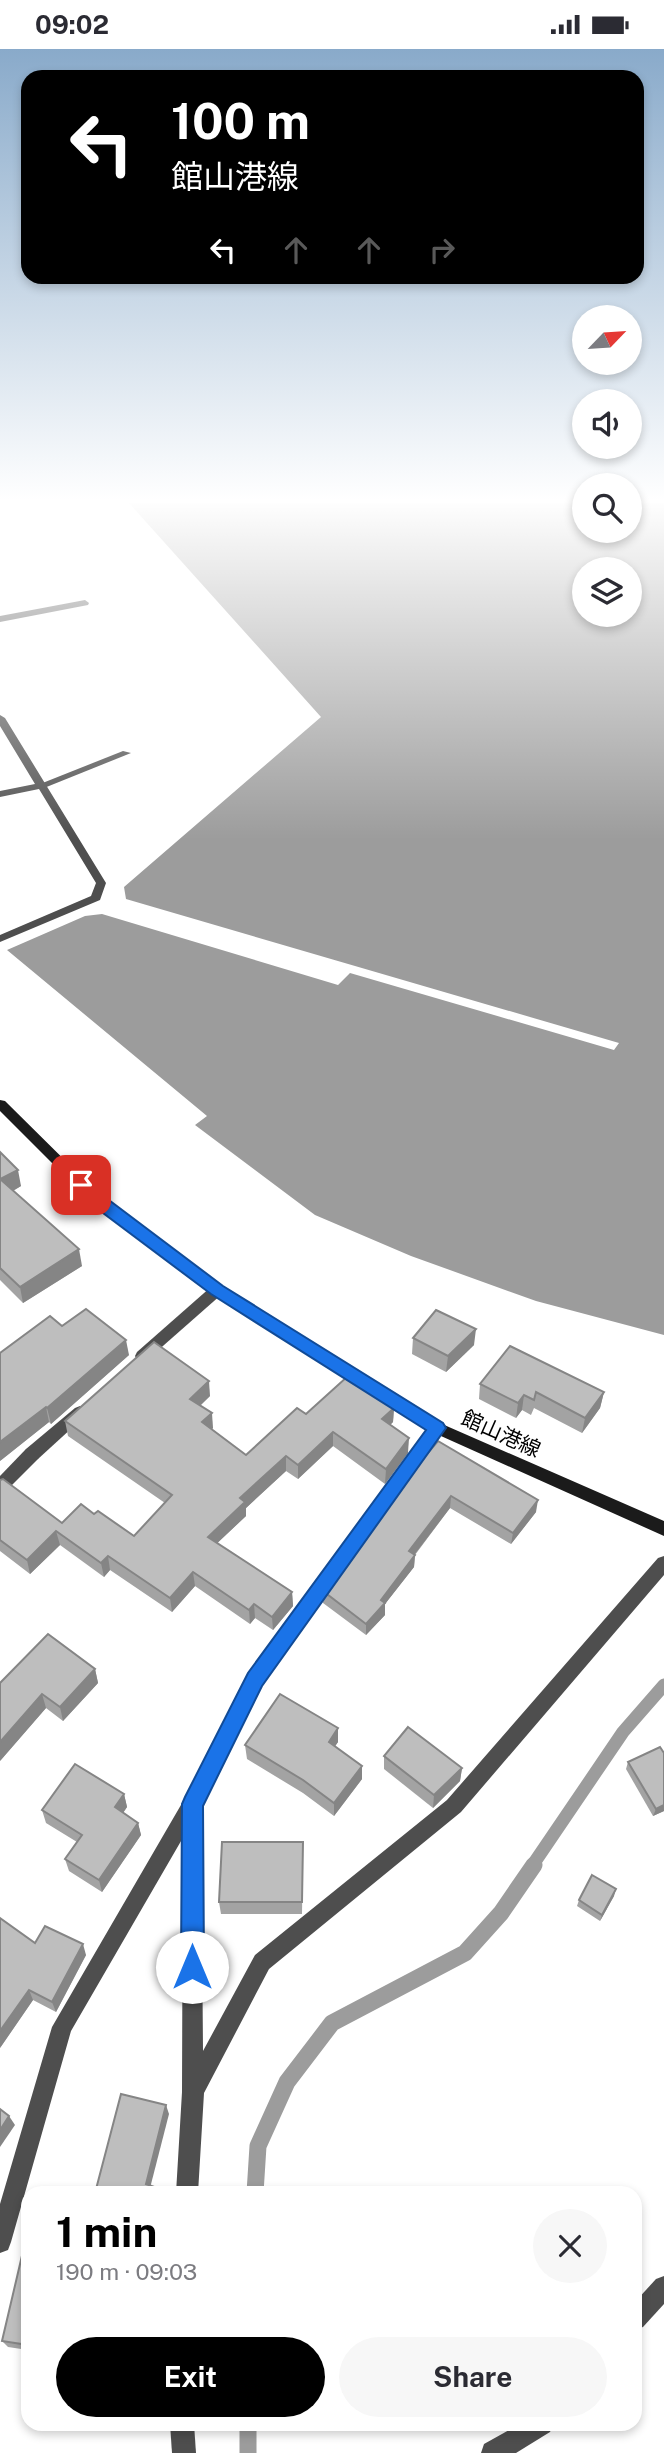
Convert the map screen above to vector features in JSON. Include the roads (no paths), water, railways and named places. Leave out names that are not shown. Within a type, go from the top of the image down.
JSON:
[{"type":"main road","name":"館山港線","points":[[0,1104],[100,1203],[217,1290],[437,1428],[664,1529]]},
{"type":"street","points":[[0,619],[20,615]]},
{"type":"street","points":[[0,718],[101,883],[96,898],[0,939]]},
{"type":"street","points":[[0,794],[40,786],[127,753]]},
{"type":"street","points":[[135,1363],[217,1290]]},
{"type":"street","points":[[0,1486],[93,1400]]},
{"type":"street","points":[[0,2242],[62,2027],[192,1804],[255,1680],[437,1428]]},
{"type":"street","points":[[193,2092],[262,1962],[453,1806],[664,1563]]},
{"type":"street","points":[[187,2186],[193,2092],[192,1804]]},
{"type":"street","points":[[642,2311],[664,2287]]},
{"type":"street","points":[[182,2431],[184,2453]]},
{"type":"street","points":[[493,2453],[530,2431]]},
{"type":"waterway","points":[[532,1866],[623,1732],[664,1685]]},
{"type":"waterway","points":[[255,2186],[258,2146],[287,2082],[332,2023],[465,1953],[501,1913],[534,1865]]},
{"type":"waterway","points":[[248,2431],[248,2453]]}]
